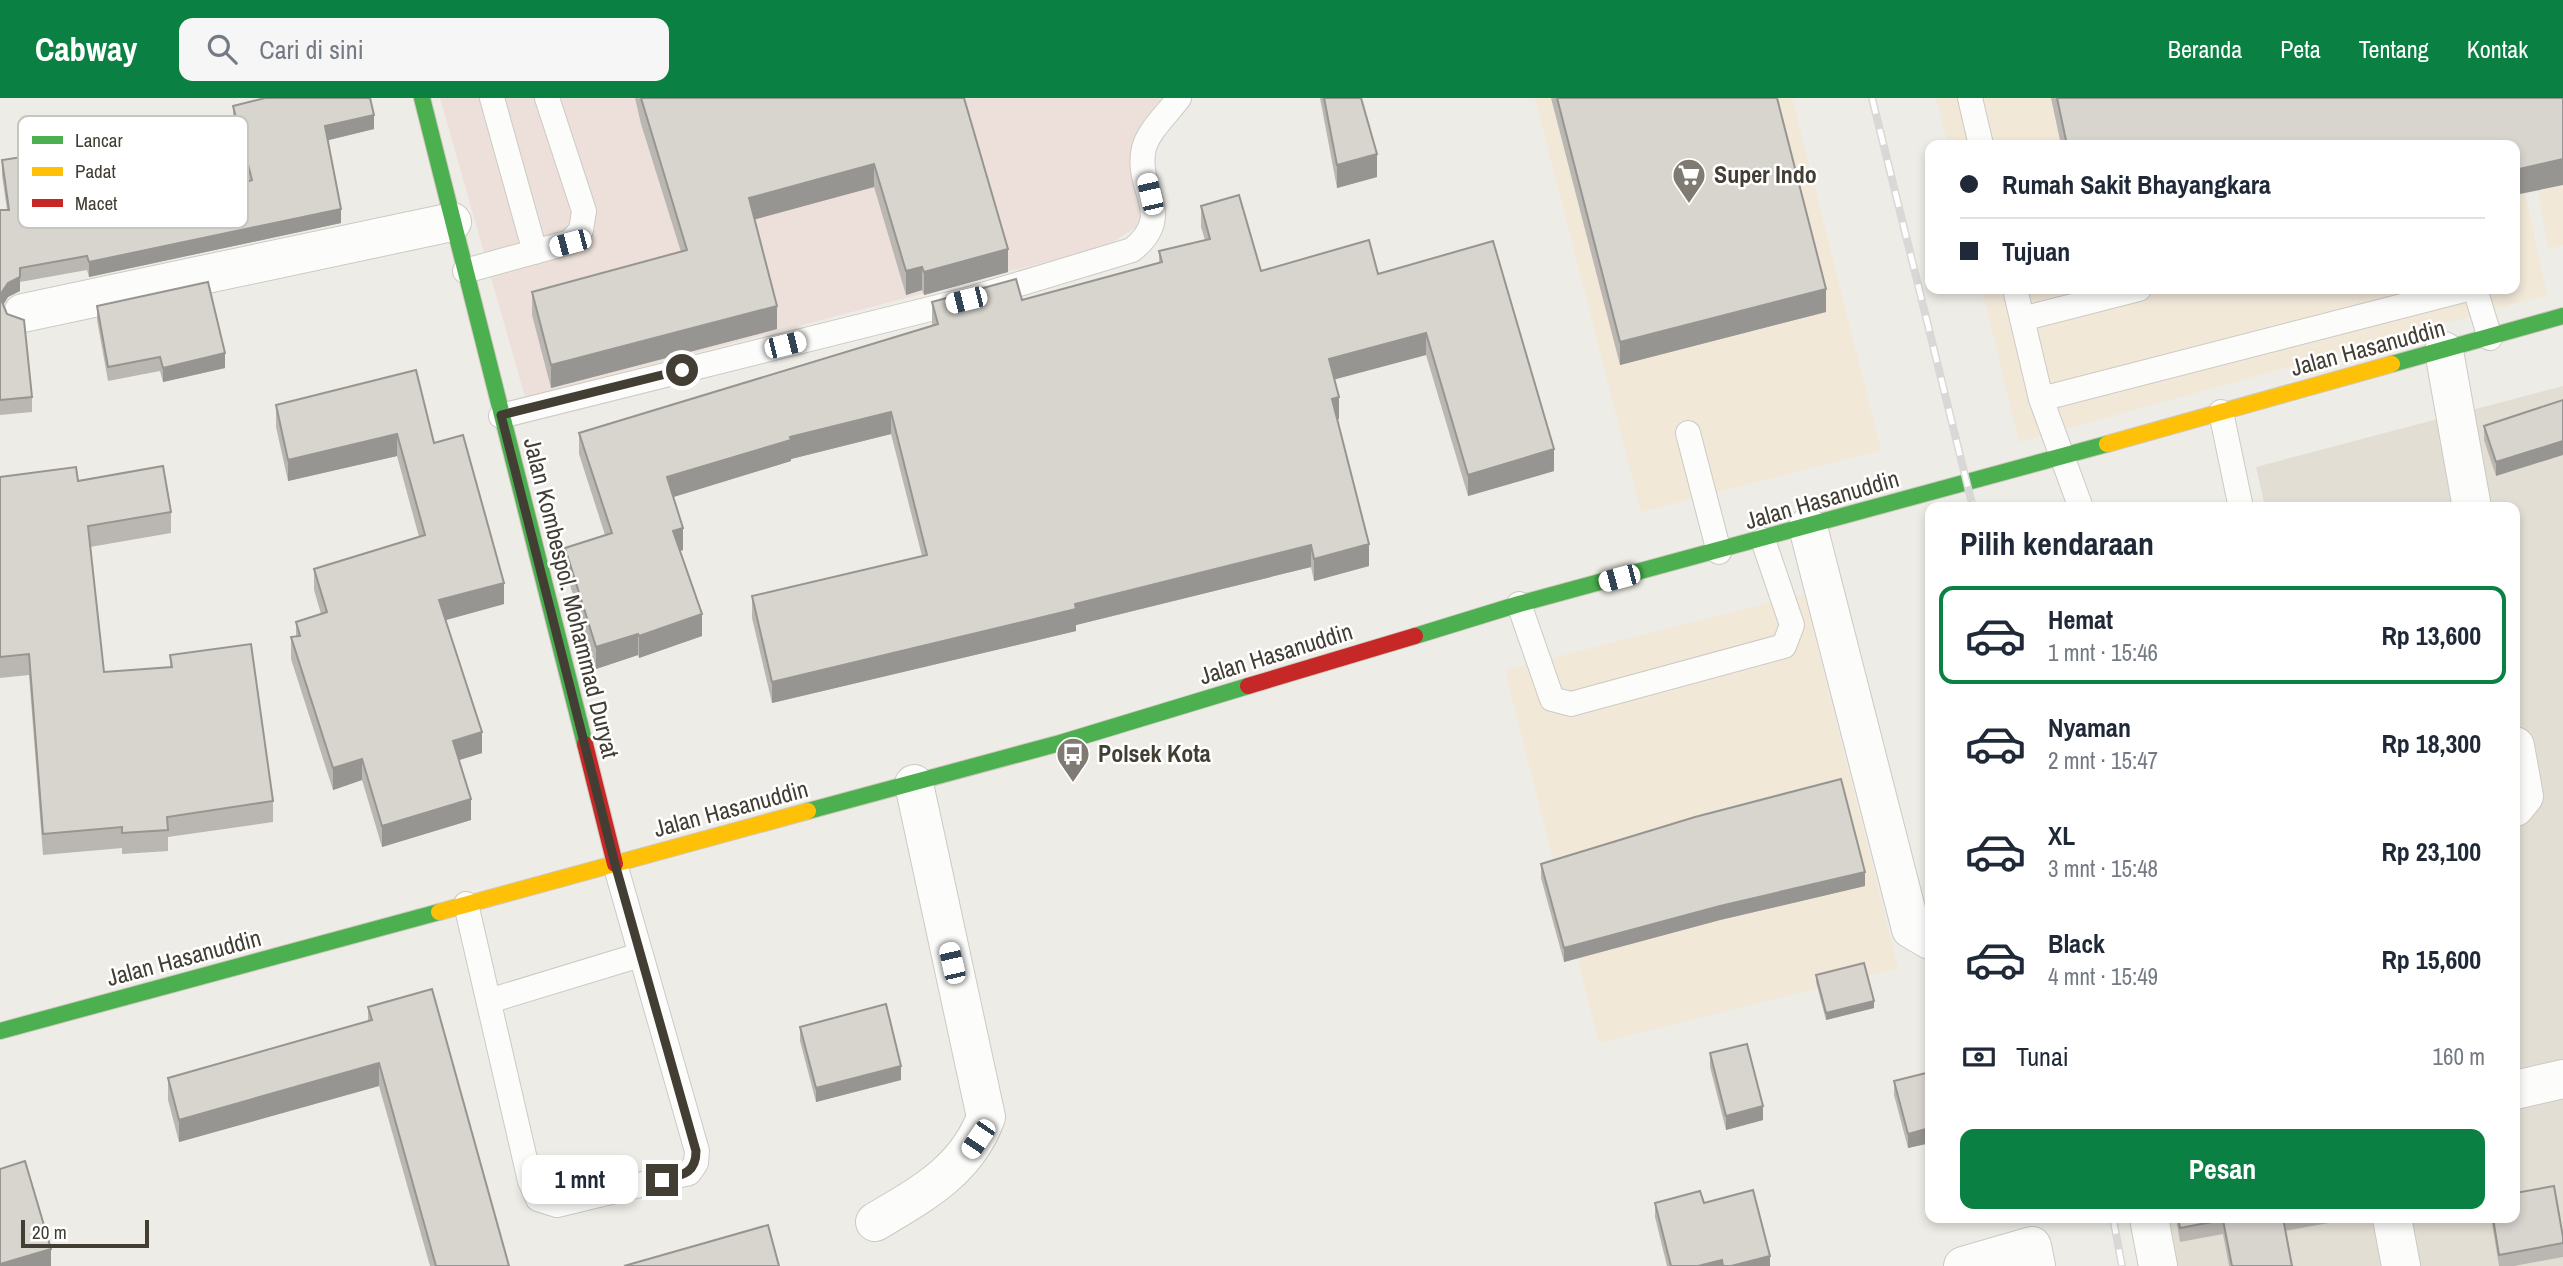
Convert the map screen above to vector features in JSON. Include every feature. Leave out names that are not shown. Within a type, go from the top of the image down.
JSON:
[{"type":"main road","name":"Jalan Kombespol. Mohammad Duryat","points":[[422,98],[615,864]]},
{"type":"main road","name":"Jalan Hasanuddin","points":[[0,1031],[1060,743],[1519,604],[1763,540],[2563,316]]},
{"type":"street","points":[[23,313],[452,222]]},
{"type":"street","points":[[2444,351],[2471,502]]},
{"type":"street","points":[[1808,527],[1911,929],[1925,937]]},
{"type":"street","points":[[2520,774],[2524,796],[2520,801]]},
{"type":"street","points":[[875,1222],[934,1187],[948,1175],[978,1139],[986,1117],[914,783]]},
{"type":"street","points":[[2520,1089],[2563,1079]]},
{"type":"street","points":[[2150,1223],[2158,1266]]},
{"type":"street","points":[[2393,1223],[2401,1266]]},
{"type":"street","points":[[1963,1266],[2032,1243]]},
{"type":"lane","points":[[492,98],[535,252]]},
{"type":"lane","points":[[465,271],[570,243],[581,230],[584,211],[547,98]]},
{"type":"lane","points":[[501,415],[966,300],[1132,250],[1144,240],[1153,226],[1154,211],[1145,169],[1144,148],[1151,133],[1179,98]]},
{"type":"lane","points":[[1970,98],[1980,140]]},
{"type":"lane","points":[[2016,294],[2041,399],[2079,502]]},
{"type":"lane","points":[[2022,319],[2120,294]]},
{"type":"lane","points":[[2041,399],[2449,294]]},
{"type":"lane","points":[[2477,294],[2490,338]]},
{"type":"lane","points":[[2221,412],[2240,502]]},
{"type":"lane","points":[[1688,433],[1719,552]]},
{"type":"lane","points":[[1519,604],[1552,699],[1570,704],[1784,646],[1792,625],[1763,540]]},
{"type":"lane","points":[[466,904],[530,1181],[538,1199],[557,1205],[688,1174],[696,1163],[696,1151],[615,864]]},
{"type":"lane","points":[[489,1002],[640,955]]},
{"type":"shaded area","points":[[440,98],[1165,98],[1136,138],[1145,206],[1139,226],[1106,246],[525,397]]},
{"type":"shaded area","points":[[1535,98],[1792,98],[1881,450],[1641,512]]},
{"type":"shaded area","points":[[1936,98],[2505,98],[2514,140],[1947,140]]},
{"type":"shaded area","points":[[2522,98],[2563,98],[2563,245],[2548,249]]},
{"type":"shaded area","points":[[2520,168],[2547,295],[2019,442],[1983,294],[2520,294]]},
{"type":"shaded area","points":[[2563,386],[2563,1266],[2157,1266],[2149,1223],[2520,1223],[2520,502],[2264,502],[2256,467]]},
{"type":"shaded area","points":[[1804,594],[1898,968],[1599,1043],[1505,670]]},
{"type":"building","points":[[265,98],[370,98],[374,115],[325,126],[341,209],[89,262],[87,256],[20,268],[20,277],[8,283],[2,292],[2,302],[7,314],[24,320],[32,397],[0,400],[0,210],[9,210],[2,160],[18,158],[18,228],[248,228],[248,181],[252,180],[248,164],[248,116],[236,116],[233,106]]},
{"type":"building","points":[[641,98],[964,98],[1008,249],[924,272],[922,267],[906,271],[874,164],[749,198],[777,306],[551,365],[532,292],[687,250]]},
{"type":"building","points":[[1324,98],[1361,98],[1377,154],[1337,165]]},
{"type":"building","name":"Super Indo","points":[[1557,98],[1777,98],[1826,289],[1620,342]]},
{"type":"building","points":[[2057,98],[2563,98],[2563,159],[2520,169],[2520,140],[2066,140]]},
{"type":"building","points":[[1239,195],[1261,271],[1369,240],[1378,274],[1493,241],[1554,449],[1468,475],[1426,333],[1329,359],[1339,397],[1332,399],[1369,544],[1314,559],[1311,545],[1075,604],[1076,609],[772,682],[752,596],[927,555],[891,412],[790,437],[791,440],[667,477],[683,528],[673,531],[702,614],[639,636],[638,634],[596,647],[565,548],[612,533],[579,433],[938,324],[932,302],[1016,279],[1022,300],[1162,262],[1159,251],[1210,239],[1201,206]]},
{"type":"building","points":[[208,282],[225,353],[163,368],[160,357],[108,367],[97,306]]},
{"type":"building","points":[[416,370],[434,443],[463,435],[504,583],[439,600],[482,732],[453,741],[471,799],[382,826],[362,759],[333,768],[291,637],[300,636],[296,622],[327,612],[314,569],[425,535],[397,434],[288,460],[276,405]]},
{"type":"building","points":[[2563,400],[2563,441],[2496,462],[2484,426]]},
{"type":"building","points":[[163,466],[171,512],[88,526],[104,672],[172,667],[170,655],[251,644],[273,801],[167,817],[168,830],[122,833],[122,827],[43,834],[29,654],[0,657],[0,477],[76,467],[78,481]]},
{"type":"building","points":[[1841,779],[1865,872],[1720,906],[1564,948],[1541,864],[1695,817]]},
{"type":"building","points":[[1864,963],[1874,1001],[1826,1013],[1816,975]]},
{"type":"building","points":[[432,989],[509,1266],[436,1266],[379,1063],[179,1120],[168,1078],[372,1020],[368,1007]]},
{"type":"building","points":[[886,1004],[901,1066],[816,1088],[800,1027]]},
{"type":"building","points":[[1747,1044],[1763,1106],[1726,1116],[1710,1053]]},
{"type":"building","points":[[1925,1073],[1925,1129],[1908,1134],[1894,1081]]},
{"type":"building","points":[[25,1161],[51,1249],[0,1264],[0,1169]]},
{"type":"building","points":[[2554,1186],[2563,1243],[2499,1255],[2494,1223],[2520,1223],[2520,1192]]},
{"type":"building","points":[[1753,1190],[1770,1256],[1731,1266],[1723,1266],[1722,1260],[1698,1266],[1671,1266],[1655,1203],[1700,1191],[1704,1203]]},
{"type":"building","points":[[2179,1223],[2207,1223],[2180,1228]]},
{"type":"building","points":[[2224,1223],[2284,1223],[2292,1266],[2232,1266]]},
{"type":"building","points":[[768,1225],[779,1266],[624,1266]]},
{"type":"railway","points":[[1872,98],[1972,502]]},
{"type":"railway","points":[[2114,1223],[2122,1266]]},
{"type":"traffic: fast","points":[[422,98],[585,744]]},
{"type":"traffic: fast","points":[[2392,364],[2563,316]]},
{"type":"traffic: fast","points":[[1415,636],[1519,604],[2107,444]]},
{"type":"traffic: fast","points":[[808,811],[1060,743],[1248,686]]},
{"type":"traffic: fast","points":[[0,1031],[439,912]]},
{"type":"traffic: slow","points":[[2107,444],[2392,364]]},
{"type":"traffic: slow","points":[[439,912],[808,811]]},
{"type":"traffic: jam","points":[[1248,686],[1415,636]]},
{"type":"traffic: jam","points":[[585,744],[615,864]]},
{"type":"place","name":"Super Indo","points":[[1689,205]]},
{"type":"place","name":"Polsek Kota","points":[[1073,784]]},
{"type":"route","points":[[662,1180],[688,1174],[696,1163],[696,1151],[615,864],[501,415],[682,370]]}]
